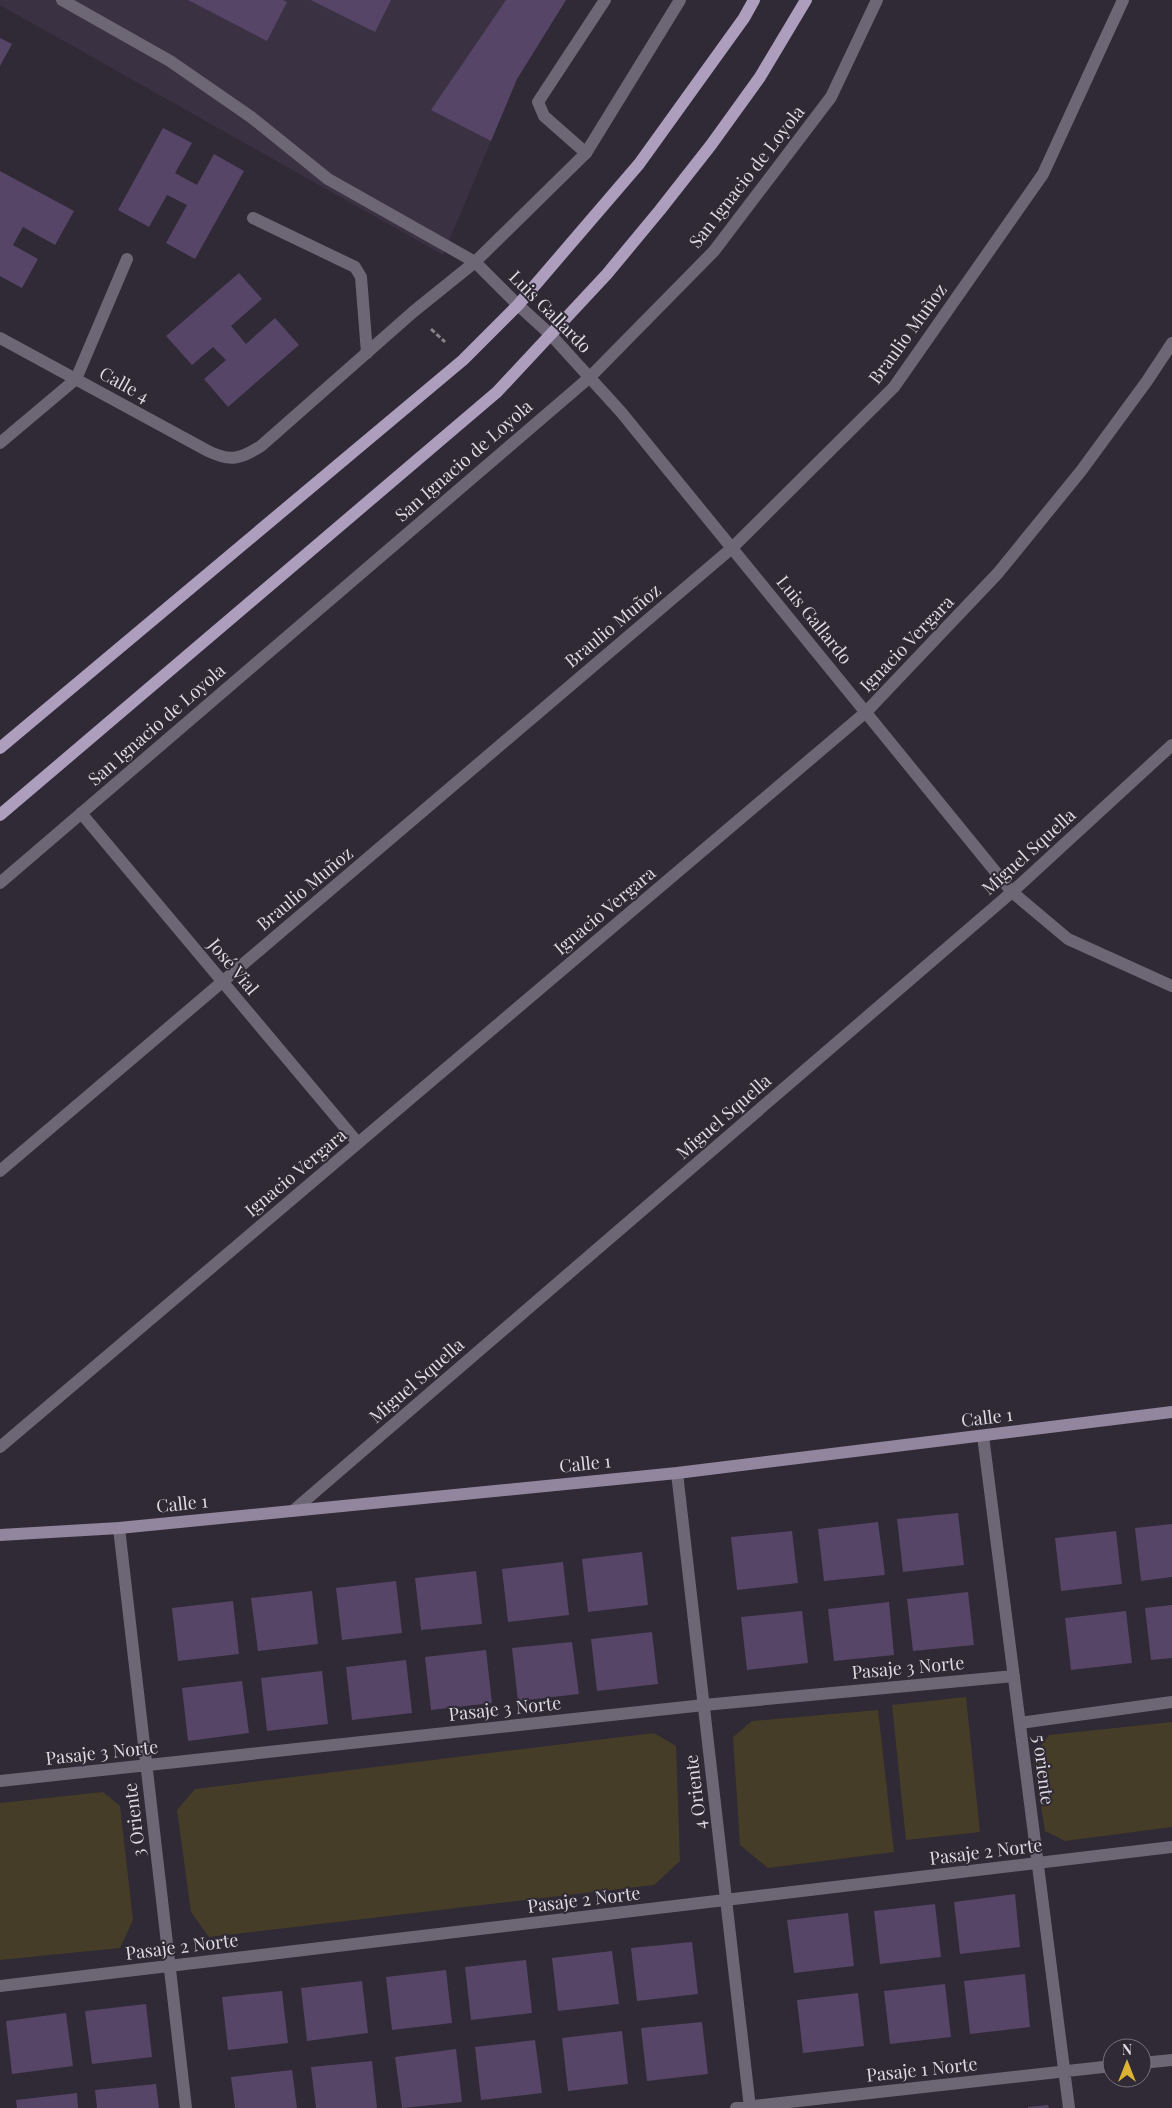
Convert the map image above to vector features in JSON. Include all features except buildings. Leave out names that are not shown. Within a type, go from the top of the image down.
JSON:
[{"type":"main road","points":[[0,748],[463,360],[518,305],[639,164],[744,18],[754,0]]},
{"type":"main road","name":"San Ignacio de Loyola","points":[[0,815],[497,392],[552,336],[613,267],[711,144],[760,77],[806,0]]},
{"type":"street","name":"Luis Gallardo","points":[[62,0],[170,62],[251,117],[328,179],[475,262],[552,336],[627,419],[1012,892],[1068,939],[1172,986]]},
{"type":"street","points":[[586,153],[544,116],[538,102],[605,0]]},
{"type":"street","points":[[367,353],[413,312],[475,262],[586,153],[680,0]]},
{"type":"street","name":"San Ignacio de Loyola","points":[[0,883],[590,377],[714,250],[820,112],[831,97],[877,0]]},
{"type":"street","name":"Braulio Muñoz","points":[[0,1171],[732,548],[894,387],[1044,174],[1123,0]]},
{"type":"street","points":[[253,218],[355,267],[361,277],[367,353]]},
{"type":"street","points":[[0,443],[76,379],[127,259]]},
{"type":"street","name":"Calle 4","points":[[0,338],[208,451],[220,457],[232,459],[247,455],[261,446],[367,353]]},
{"type":"street","name":"Ignacio Vergara","points":[[0,1447],[866,712],[998,573],[1081,471],[1147,381],[1172,342]]},
{"type":"street","name":"Miguel Squella","points":[[294,1510],[1012,892],[1172,745]]},
{"type":"street","name":"José Vial","points":[[81,813],[358,1143]]},
{"type":"street","name":"Calle 1","points":[[0,1535],[118,1528],[677,1473],[1172,1412]]},
{"type":"street","name":"5 oriente","points":[[983,1436],[1069,2108]]},
{"type":"street","name":"4 Oriente","points":[[677,1473],[750,2107]]},
{"type":"street","name":"3 Oriente","points":[[118,1528],[186,2108]]},
{"type":"street","name":"Pasaje 3 Norte","points":[[0,1781],[704,1705],[1014,1676]]},
{"type":"street","points":[[1020,1723],[1172,1702]]},
{"type":"street","name":"Pasaje 2 Norte","points":[[0,1986],[1172,1847]]},
{"type":"street","points":[[1152,2062],[1172,2060]]},
{"type":"street","name":"Pasaje 1 Norte","points":[[736,2108],[1102,2067]]},
{"type":"shaded area","points":[[0,0],[566,0],[517,79],[443,255],[0,5]]},
{"type":"shaded area","points":[[966,1697],[980,1832],[906,1840],[892,1705]]},
{"type":"shaded area","points":[[878,1710],[894,1852],[768,1868],[740,1845],[733,1737],[752,1721]]},
{"type":"shaded area","points":[[1172,1722],[1172,1827],[1065,1841],[1045,1831],[1033,1756],[1049,1735]]},
{"type":"shaded area","points":[[654,1733],[676,1746],[680,1861],[654,1885],[209,1937],[191,1912],[177,1810],[195,1789]]},
{"type":"shaded area","points":[[103,1792],[120,1806],[133,1920],[120,1948],[0,1960],[0,1803]]}]
